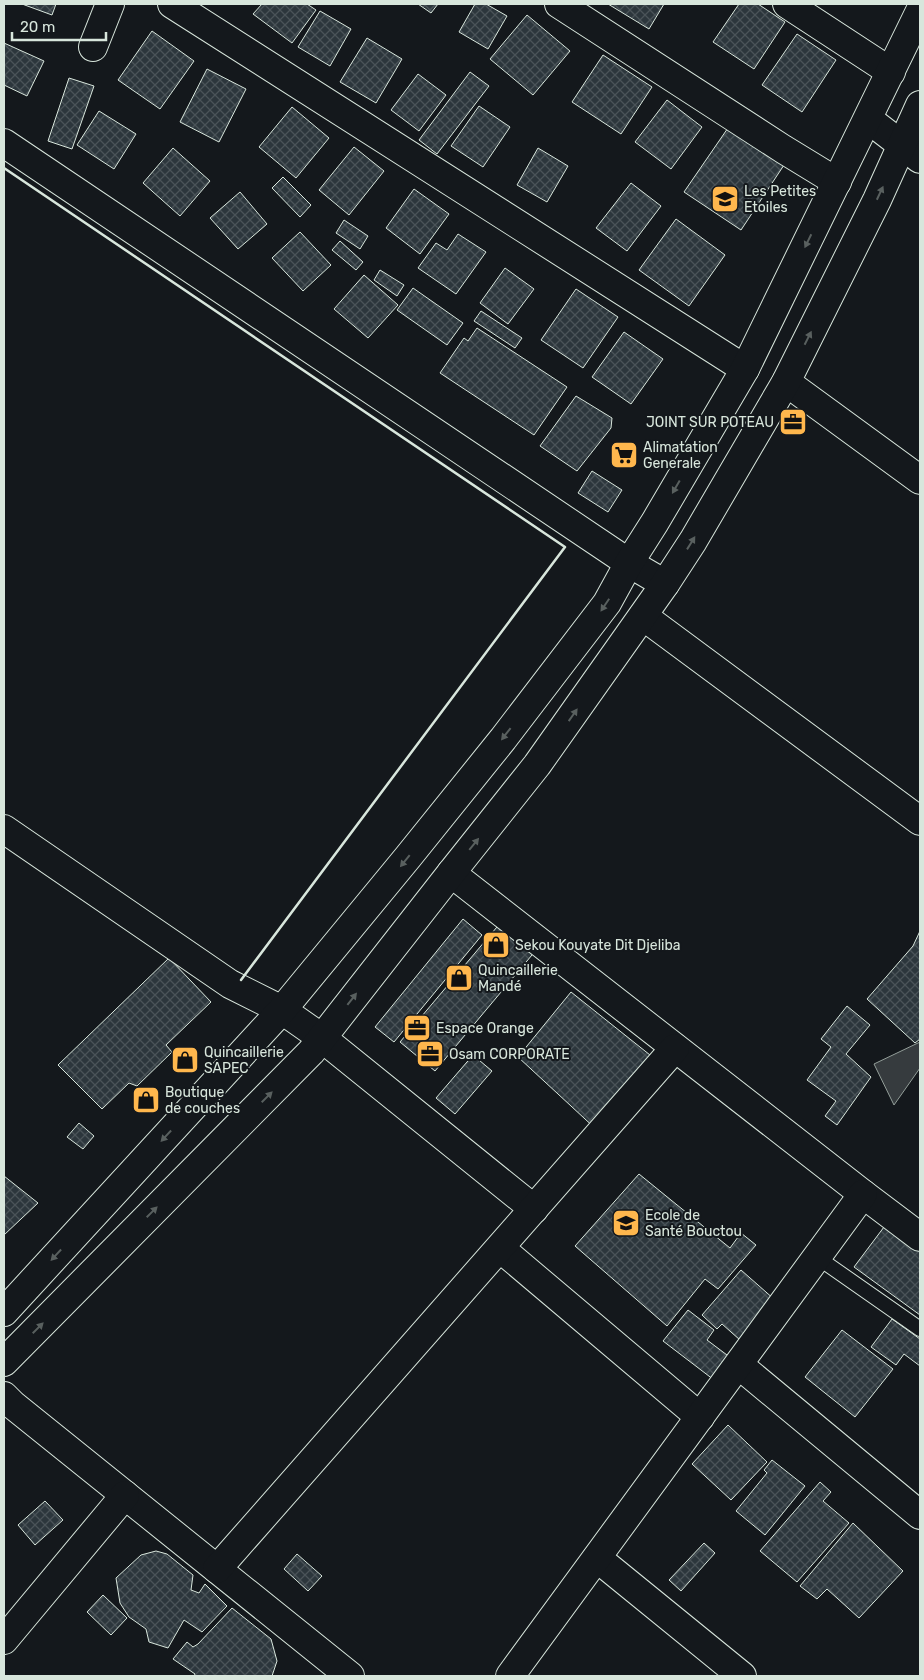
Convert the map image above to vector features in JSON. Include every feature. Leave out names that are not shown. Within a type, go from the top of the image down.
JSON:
[{"type":"main road","points":[[93,47],[110,4]]},
{"type":"main road","points":[[172,4],[745,369]]},
{"type":"main road","points":[[559,4],[837,182]]},
{"type":"main road","points":[[787,4],[891,72]]},
{"type":"main road","points":[[4,1312],[282,1010],[503,739],[607,603],[745,369],[920,11]]},
{"type":"main road","points":[[4,1362],[311,1052],[538,765],[665,584],[698,533],[786,382],[877,200],[911,152],[920,106]]},
{"type":"main road","points":[[868,119],[911,152]]},
{"type":"main road","points":[[4,143],[629,563],[665,584]]},
{"type":"main road","points":[[786,382],[920,480]]},
{"type":"main road","points":[[643,616],[920,821]]},
{"type":"main road","points":[[4,829],[230,984],[282,1010],[322,1038],[534,1209]]},
{"type":"main road","points":[[451,873],[920,1237]]},
{"type":"main road","points":[[217,1569],[675,1048]]},
{"type":"main road","points":[[510,1676],[863,1194]]},
{"type":"main road","points":[[500,1248],[700,1417]]},
{"type":"main road","points":[[739,1365],[920,1515]]},
{"type":"main road","points":[[7,1408],[125,1495],[217,1569],[332,1671]]},
{"type":"main road","points":[[4,1640],[125,1495]]},
{"type":"main road","points":[[597,1558],[742,1676]]},
{"type":"lane","points":[[817,1257],[920,1329]]},
{"type":"shaded area","points":[[920,1042],[920,1068],[894,1105],[874,1064]]},
{"type":"building","points":[[22,4],[56,4],[52,15]]},
{"type":"building","points":[[262,4],[307,4],[316,10],[292,43],[253,14]]},
{"type":"building","points":[[418,4],[438,4],[431,13]]},
{"type":"building","points":[[475,4],[486,4],[507,16],[488,49],[459,32]]},
{"type":"building","points":[[608,4],[664,4],[649,29]]},
{"type":"building","points":[[739,4],[758,4],[785,22],[754,69],[713,42]]},
{"type":"building","points":[[320,11],[351,29],[330,66],[298,47]]},
{"type":"building","points":[[527,15],[570,51],[533,95],[490,59]]},
{"type":"building","points":[[152,31],[194,61],[160,109],[118,80]]},
{"type":"building","points":[[797,34],[836,60],[802,112],[762,85]]},
{"type":"building","points":[[367,38],[402,59],[376,103],[340,82]]},
{"type":"building","points":[[4,43],[44,61],[27,96],[4,85]]},
{"type":"building","points":[[603,55],[652,87],[621,134],[572,102]]},
{"type":"building","points":[[207,69],[246,89],[219,142],[180,122]]},
{"type":"building","points":[[470,72],[489,86],[437,154],[419,140]]},
{"type":"building","points":[[418,74],[446,95],[419,131],[391,110]]},
{"type":"building","points":[[69,78],[94,86],[72,149],[48,141]]},
{"type":"building","points":[[667,100],[702,127],[671,169],[635,142]]},
{"type":"building","points":[[479,106],[510,127],[483,167],[451,146]]},
{"type":"building","points":[[292,107],[329,138],[296,178],[259,147]]},
{"type":"building","points":[[99,111],[136,134],[114,169],[77,145]]},
{"type":"building","points":[[730,125],[786,162],[741,230],[684,192]]},
{"type":"building","points":[[354,147],[384,171],[349,215],[319,190]]},
{"type":"building","points":[[173,148],[210,181],[180,216],[143,183]]},
{"type":"building","points":[[538,148],[568,166],[547,202],[517,185]]},
{"type":"building","points":[[283,177],[311,205],[300,217],[272,188]]},
{"type":"building","points":[[631,183],[661,206],[627,251],[596,228]]},
{"type":"building","points":[[414,189],[449,214],[420,254],[386,228]]},
{"type":"building","points":[[240,192],[267,224],[238,249],[210,218]]},
{"type":"building","points":[[676,219],[725,255],[689,306],[639,270]]},
{"type":"building","points":[[344,220],[368,236],[360,249],[336,233]]},
{"type":"building","points":[[300,232],[331,265],[303,291],[272,258]]},
{"type":"building","points":[[458,234],[486,252],[456,294],[418,268],[436,243],[447,250]]},
{"type":"building","points":[[340,241],[363,262],[356,270],[332,250]]},
{"type":"building","points":[[505,268],[534,289],[508,324],[480,303]]},
{"type":"building","points":[[380,270],[404,285],[397,296],[374,280]]},
{"type":"building","points":[[364,275],[398,305],[368,338],[334,309]]},
{"type":"building","points":[[413,288],[463,323],[447,345],[397,310]]},
{"type":"building","points":[[576,289],[618,317],[583,368],[541,340]]},
{"type":"building","points":[[481,311],[522,338],[515,348],[474,321]]},
{"type":"building","points":[[477,328],[567,387],[534,435],[440,373],[464,338],[468,341]]},
{"type":"building","points":[[624,332],[663,359],[631,404],[592,377]]},
{"type":"building","points":[[576,396],[612,418],[611,428],[577,471],[540,446]]},
{"type":"building","points":[[592,471],[622,490],[608,512],[578,493]]},
{"type":"building","points":[[463,919],[482,935],[394,1042],[375,1027]]},
{"type":"building","points":[[502,921],[537,949],[435,1071],[400,1042]]},
{"type":"building","points":[[920,931],[920,1039],[915,1043],[867,999],[913,946]]},
{"type":"building","points":[[169,958],[211,1002],[166,1045],[172,1052],[137,1086],[129,1083],[102,1109],[58,1065]]},
{"type":"building","points":[[571,992],[650,1055],[641,1086],[598,1131],[518,1057]]},
{"type":"building","points":[[847,1006],[870,1025],[846,1054],[871,1077],[837,1125],[825,1116],[836,1101],[807,1080],[831,1047],[821,1039]]},
{"type":"building","points":[[473,1055],[492,1071],[455,1114],[436,1098]]},
{"type":"building","points":[[79,1123],[94,1136],[83,1149],[67,1137]]},
{"type":"building","points":[[639,1174],[730,1248],[741,1233],[756,1245],[718,1289],[705,1279],[667,1326],[575,1246]]},
{"type":"building","points":[[4,1176],[38,1203],[4,1235]]},
{"type":"building","points":[[887,1223],[920,1247],[920,1315],[854,1267]]},
{"type":"building","points":[[741,1270],[775,1300],[740,1340],[722,1324],[717,1329],[702,1315]]},
{"type":"building","points":[[688,1310],[714,1330],[707,1340],[735,1361],[718,1383],[663,1341]]},
{"type":"building","points":[[892,1319],[920,1339],[920,1366],[904,1354],[896,1365],[871,1347]]},
{"type":"building","points":[[842,1330],[893,1369],[855,1417],[805,1377]]},
{"type":"building","points":[[728,1425],[767,1462],[731,1500],[692,1464]]},
{"type":"building","points":[[772,1460],[805,1486],[765,1535],[736,1511],[767,1473],[764,1470]]},
{"type":"building","points":[[820,1482],[831,1492],[823,1501],[849,1523],[797,1582],[760,1551]]},
{"type":"building","points":[[45,1501],[63,1520],[35,1545],[18,1525]]},
{"type":"building","points":[[853,1523],[903,1571],[859,1618],[827,1589],[817,1599],[800,1586]]},
{"type":"building","points":[[704,1543],[715,1553],[681,1591],[669,1580]]},
{"type":"building","points":[[156,1551],[167,1554],[193,1575],[191,1590],[199,1593],[205,1584],[227,1606],[202,1632],[184,1620],[168,1648],[149,1642],[146,1629],[129,1617],[120,1603],[116,1578],[141,1555]]},
{"type":"building","points":[[297,1554],[322,1576],[308,1591],[284,1569]]},
{"type":"building","points":[[103,1595],[127,1618],[111,1635],[87,1612]]},
{"type":"building","points":[[232,1608],[271,1639],[277,1661],[272,1676],[194,1676],[195,1674],[173,1659],[187,1642],[193,1647],[198,1644]]},
{"type":"wall","points":[[4,168],[565,547],[241,980]]},
{"type":"place","name":"Les Petites Etoiles","points":[[725,199]]},
{"type":"place","name":"JOINT SUR POTEAU","points":[[793,422]]},
{"type":"place","name":"Alimatation Generale","points":[[624,455]]},
{"type":"place","name":"Sekou Kouyate Dit Djeliba","points":[[496,945]]},
{"type":"place","name":"Quincaillerie Mandé","points":[[459,978]]},
{"type":"place","name":"Espace Orange","points":[[417,1028]]},
{"type":"place","name":"Osam CORPORATE","points":[[430,1054]]},
{"type":"place","name":"Quincaillerie SAPEC","points":[[185,1060]]},
{"type":"place","name":"Boutique de couches","points":[[146,1100]]},
{"type":"place","name":"Ecole de Santé Bouctou","points":[[626,1223]]}]
